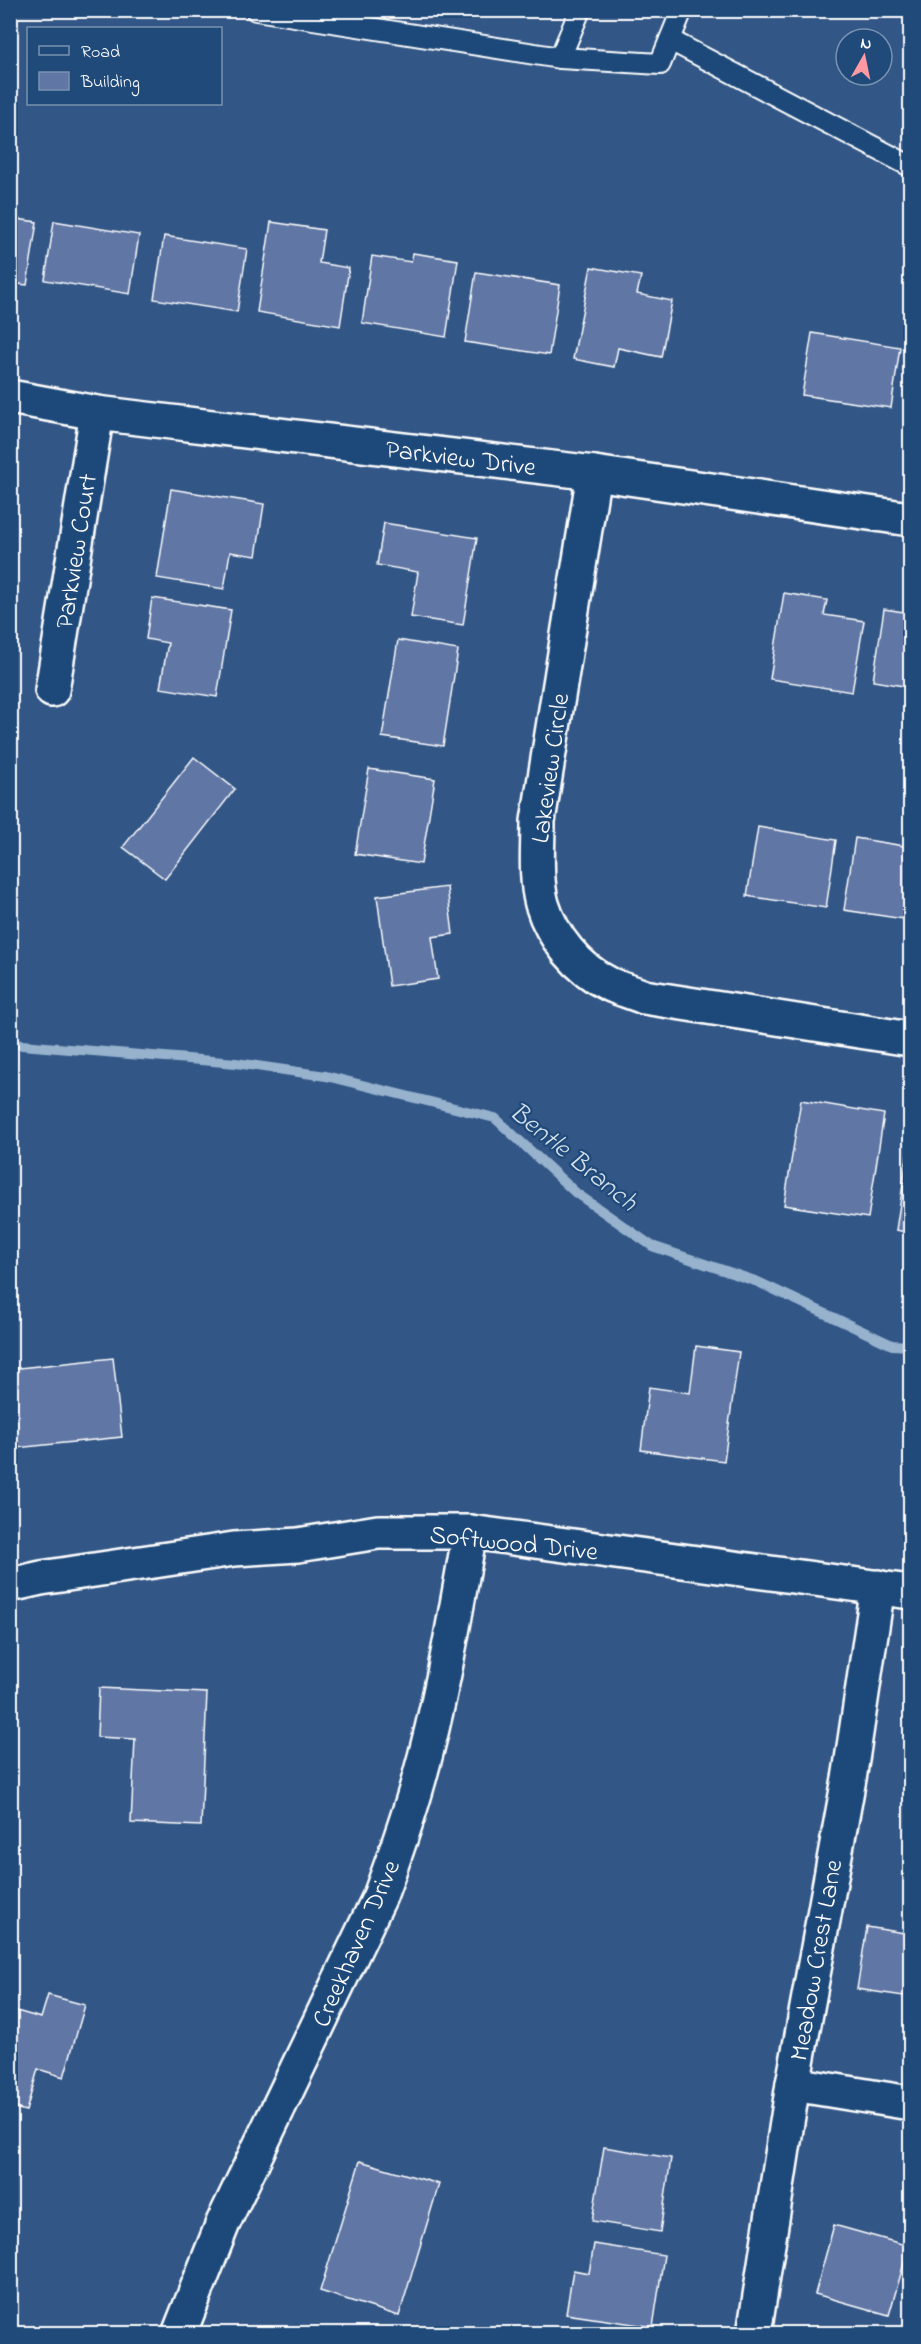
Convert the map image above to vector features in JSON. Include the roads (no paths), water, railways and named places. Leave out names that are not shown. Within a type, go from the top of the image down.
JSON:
[{"type":"street","name":"Parkview Drive","points":[[10,397],[98,412],[594,473],[910,519]]},
{"type":"street","name":"Parkview Court","points":[[52,690],[98,412]]},
{"type":"street","name":"Lakeview Circle","points":[[594,473],[538,821],[537,861],[542,904],[556,936],[577,961],[607,983],[644,997],[910,1039]]},
{"type":"street","name":"Softwood Drive","points":[[10,1585],[41,1578],[234,1549],[298,1545],[378,1532],[470,1532],[910,1592]]},
{"type":"street","name":"Creekhaven Drive","points":[[179,2334],[223,2223],[380,1896],[401,1840],[420,1777],[448,1657],[470,1532]]},
{"type":"street","name":"Meadow Crest Lane","points":[[754,2334],[793,2084],[850,1773],[878,1587]]},
{"type":"street","points":[[793,2084],[910,2103]]},
{"type":"lane","points":[[256,10],[560,58],[660,64],[682,10]]},
{"type":"lane","points":[[560,58],[580,10]]},
{"type":"lane","points":[[670,40],[910,166]]},
{"type":"waterway","name":"Bentle Branch","points":[[10,1044],[236,1063],[326,1076],[495,1118],[576,1193],[652,1246],[758,1282],[892,1345],[910,1346]]}]
